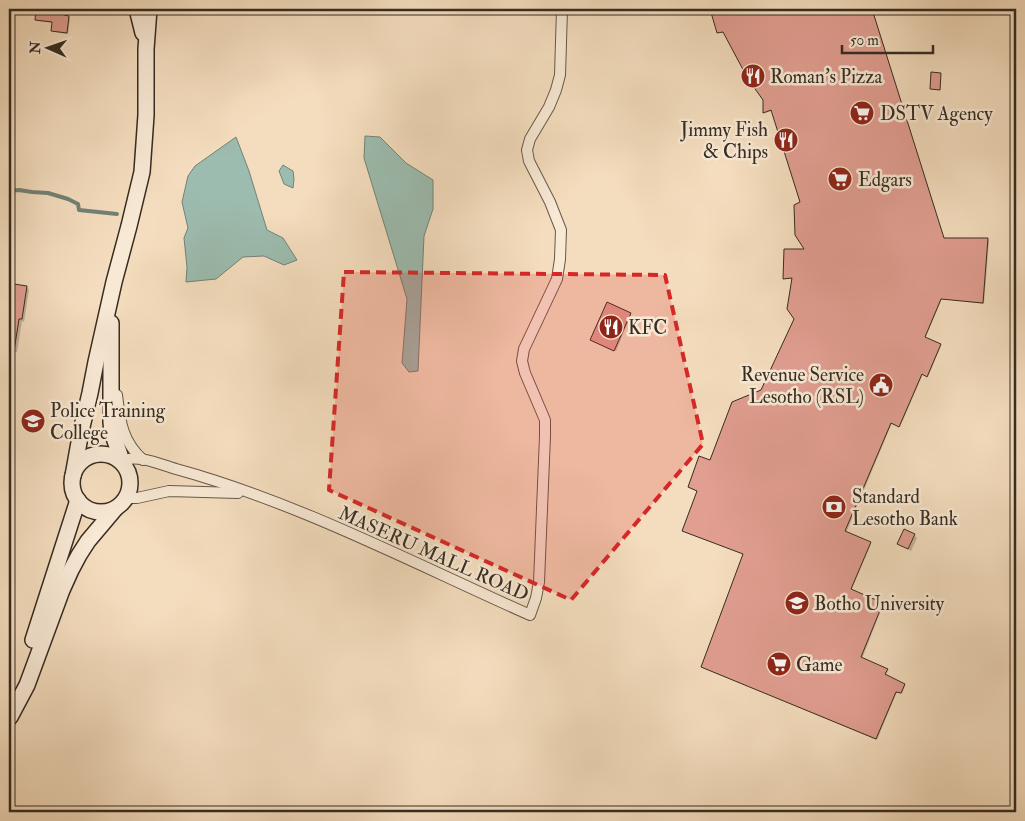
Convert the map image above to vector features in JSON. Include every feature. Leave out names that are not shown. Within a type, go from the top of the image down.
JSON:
[{"type":"main road","points":[[137,9],[146,49]]},
{"type":"main road","points":[[73,476],[82,461],[92,455],[103,454],[114,457],[127,469],[130,489],[126,498],[119,506],[104,512],[98,512],[86,508],[78,500],[72,486],[73,476],[80,431],[114,282],[142,172],[146,115],[146,49],[149,9]]},
{"type":"main road","points":[[114,282],[111,335],[112,432],[119,451],[120,461]]},
{"type":"main road","points":[[9,719],[78,500]]},
{"type":"main road","points":[[9,719],[27,685],[71,570],[88,541],[114,509]]},
{"type":"street","name":"MASERU MALL ROAD","points":[[120,461],[128,458],[143,460],[201,476],[301,512],[530,615],[539,582],[545,420],[525,373],[522,361],[524,349],[557,279],[561,230],[550,202],[529,160],[527,150],[530,139],[550,107],[560,75],[562,9]]},
{"type":"street","points":[[111,383],[116,390],[121,426],[126,440],[135,453],[143,460]]},
{"type":"street","name":"MASERU MALL ROAD","points":[[126,498],[137,498],[182,490],[232,492],[263,498]]},
{"type":"highlighted area","points":[[344,272],[665,275],[703,444],[571,600],[329,490]]},
{"type":"shaded area","points":[[365,136],[380,137],[406,163],[433,180],[433,209],[424,236],[418,371],[409,372],[402,363],[407,299],[364,158]]},
{"type":"shaded area","points":[[236,137],[249,171],[267,230],[283,238],[297,260],[284,265],[264,256],[243,257],[216,279],[186,282],[187,267],[184,238],[188,228],[182,202],[188,176],[195,166]]},
{"type":"shaded area","points":[[283,165],[293,171],[293,188],[284,184],[279,171]]},
{"type":"building","points":[[36,9],[64,9],[64,15],[69,16],[67,33],[51,31],[52,22],[35,20]]},
{"type":"building","points":[[710,9],[872,9],[944,238],[988,238],[983,303],[941,299],[925,337],[941,344],[927,377],[922,374],[899,427],[891,423],[845,531],[871,542],[851,589],[883,603],[861,657],[888,669],[885,674],[905,684],[901,693],[896,692],[876,739],[701,667],[743,554],[682,531],[697,491],[688,487],[699,456],[710,460],[732,402],[761,390],[794,319],[787,309],[792,278],[783,279],[784,249],[804,249],[795,235],[794,205],[800,202],[771,110],[763,113],[763,100],[748,79],[723,32],[717,33]]},
{"type":"building","points":[[931,72],[941,73],[940,90],[930,89]]},
{"type":"building","points":[[14,284],[27,286],[22,319],[19,319],[14,351],[9,351],[9,318]]},
{"type":"building","name":"KFC","points":[[607,302],[631,313],[614,351],[590,340]]},
{"type":"building","points":[[904,529],[915,534],[908,549],[897,544]]},
{"type":"waterway","points":[[9,191],[19,190],[48,193],[78,204],[79,210],[117,214]]},
{"type":"place","name":"Roman's Pizza","points":[[753,76]]},
{"type":"place","name":"DSTV Agency","points":[[862,113]]},
{"type":"place","name":"Jimmy Fish & Chips","points":[[786,140]]},
{"type":"place","name":"Edgars","points":[[840,179]]},
{"type":"place","name":"KFC","points":[[611,327]]},
{"type":"place","name":"Revenue Service Lesotho (RSL)","points":[[881,385]]},
{"type":"place","name":"Police Training College","points":[[33,421]]},
{"type":"place","name":"Standard Lesotho Bank","points":[[834,507]]},
{"type":"place","name":"Botho University","points":[[797,603]]},
{"type":"place","name":"Game","points":[[779,664]]}]
